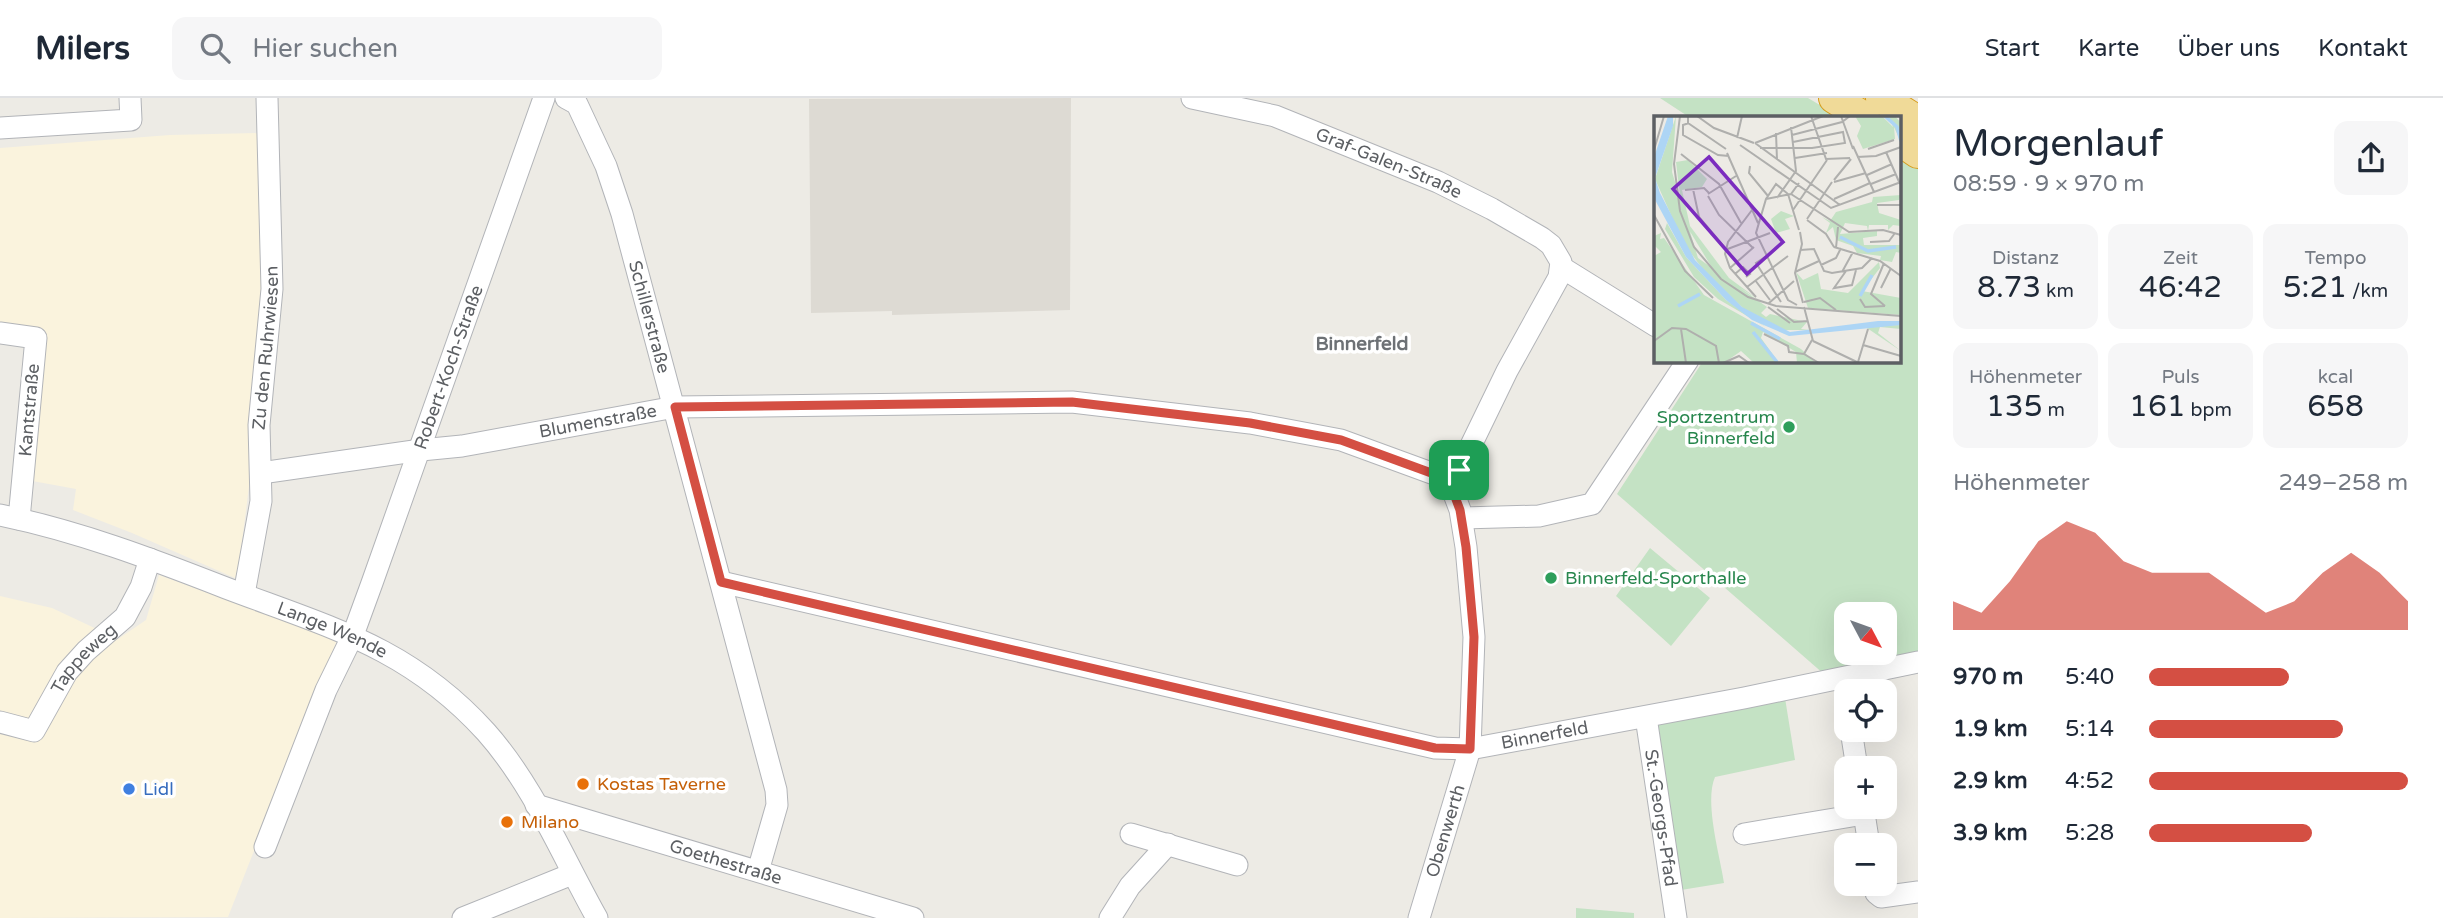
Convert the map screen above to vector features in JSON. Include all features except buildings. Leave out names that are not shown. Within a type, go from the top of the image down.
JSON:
[{"type":"highway","points":[[1834,98],[1862,116]]},
{"type":"highway","points":[[1881,98],[1918,121]]},
{"type":"highway","points":[[1900,141],[1918,153]]},
{"type":"street","points":[[0,128],[131,120],[130,98]]},
{"type":"street","name":"Zu den Ruhrwiesen","points":[[244,594],[261,501],[259,425],[272,289],[267,98]]},
{"type":"street","name":"Robert-Koch-Straße","points":[[265,847],[326,690],[353,635],[544,98]]},
{"type":"street","name":"Graf-Galen-Straße","points":[[1192,98],[1275,116],[1438,182],[1542,238],[1558,254],[1561,267]]},
{"type":"street","name":"Schillerstraße","points":[[578,100],[606,166],[622,214],[776,790],[777,805],[758,871]]},
{"type":"street","points":[[1454,494],[1463,483],[1459,470],[1507,371],[1559,277],[1561,267],[1654,325]]},
{"type":"street","name":"Kantstraße","points":[[0,333],[36,338],[10,517]]},
{"type":"street","points":[[1462,518],[1539,516],[1592,504],[1687,362]]},
{"type":"street","name":"Blumenstraße","points":[[261,472],[461,446],[675,407],[1072,402],[1250,423],[1341,440],[1434,474]]},
{"type":"street","points":[[1434,474],[1448,465],[1459,470]]},
{"type":"street","name":"Obenwerth","points":[[1419,918],[1470,749],[1474,637],[1462,518],[1454,494],[1438,491],[1434,486],[1434,474]]},
{"type":"street","name":"Lange Wende","points":[[10,517],[56,527],[244,594],[353,635],[414,668],[452,698],[499,749],[536,805],[597,918]]},
{"type":"street","name":"Tappeweg","points":[[0,722],[34,731],[68,672],[86,651],[125,617],[141,587],[149,559]]},
{"type":"street","name":"Binnerfeld","points":[[721,582],[1435,748],[1470,749],[1646,717],[1834,688]]},
{"type":"street","name":"Binnerfeld","points":[[1866,679],[1918,662]]},
{"type":"street","name":"St.-Georgs-Pfad","points":[[1646,717],[1676,918]]},
{"type":"street","name":"Goethestraße","points":[[536,805],[913,918]]},
{"type":"street","points":[[1744,834],[1834,817]]},
{"type":"street","points":[[1131,834],[1237,865]]},
{"type":"street","points":[[1110,918],[1130,886],[1168,844]]},
{"type":"street","points":[[463,918],[572,874]]},
{"type":"street","points":[[1897,895],[1918,892]]},
{"type":"shaded area","points":[[1071,98],[1070,310],[892,315],[892,311],[811,313],[809,99]]},
{"type":"shaded area","points":[[261,133],[264,287],[252,463],[235,578],[73,510],[76,489],[27,480],[45,336],[0,325],[0,148],[170,135]]},
{"type":"shaded area","points":[[159,575],[337,640],[228,917],[0,918],[0,596],[52,608],[118,639],[146,620]]},
{"type":"green space","points":[[1660,98],[1808,98],[1838,116],[1687,116]]},
{"type":"green space","name":"Sportzentrum Binnerfeld","points":[[1900,155],[1918,168],[1918,655],[1897,660],[1897,602],[1834,602],[1834,665],[1872,665],[1825,675],[1617,494],[1702,362],[1900,362]]},
{"type":"green space","points":[[1650,548],[1710,598],[1671,646],[1616,596]]},
{"type":"green space","points":[[1785,698],[1795,760],[1715,777],[1711,800],[1712,814],[1724,883],[1681,890],[1653,722]]},
{"type":"green space","points":[[1576,908],[1634,913],[1634,918],[1576,918]]},
{"type":"place","name":"Sportzentrum Binnerfeld","points":[[1789,427]]},
{"type":"place","name":"Binnerfeld-Sporthalle","points":[[1551,578]]},
{"type":"place","name":"Kostas Taverne","points":[[583,784]]},
{"type":"place","name":"Lidl","points":[[129,789]]},
{"type":"place","name":"Milano","points":[[507,822]]},
{"type":"district","name":"Binnerfeld","points":[[1362,344]]},
{"type":"route","points":[[1072,402],[1250,423],[1341,440],[1434,474],[1448,465],[1459,470],[1463,483],[1454,494],[1460,510],[1466,547],[1474,637],[1470,749],[1435,748],[721,582],[675,407],[1072,402]]}]
